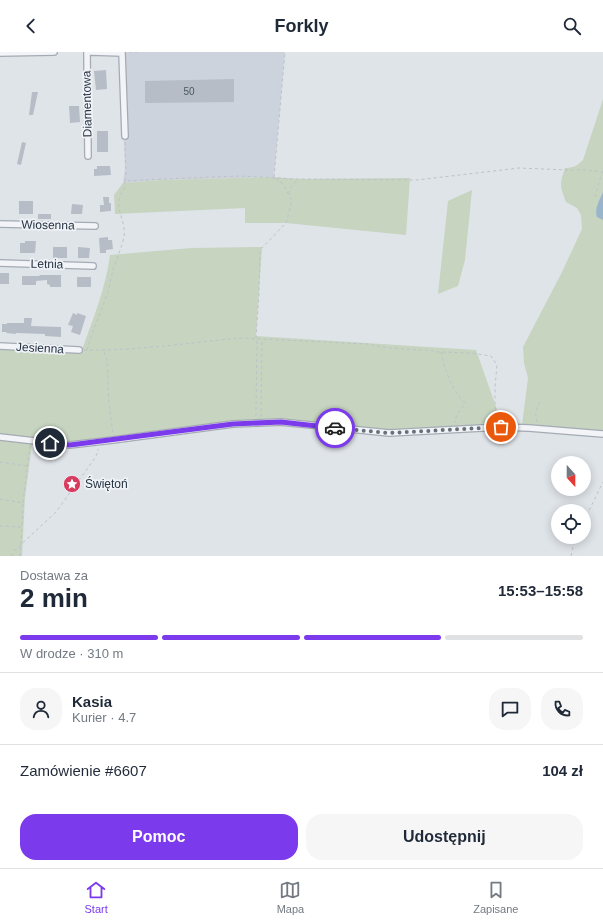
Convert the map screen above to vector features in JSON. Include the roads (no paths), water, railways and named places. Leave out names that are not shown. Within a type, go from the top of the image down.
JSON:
[{"type":"street","points":[[0,53],[54,52]]},
{"type":"street","name":"Diamentowa","points":[[87,52],[88,156]]},
{"type":"street","points":[[92,52],[125,52],[125,136]]},
{"type":"street","name":"Wiosenna","points":[[0,224],[96,226]]},
{"type":"street","name":"Letnia","points":[[0,263],[93,266]]},
{"type":"street","name":"Jesienna","points":[[0,346],[79,350]]},
{"type":"street","points":[[0,437],[70,445],[233,424],[281,422],[389,433],[501,427],[539,428],[603,434]]},
{"type":"water","points":[[603,192],[603,220],[597,217],[596,210]]},
{"type":"place","name":"Świętoń","points":[[72,484]]}]
